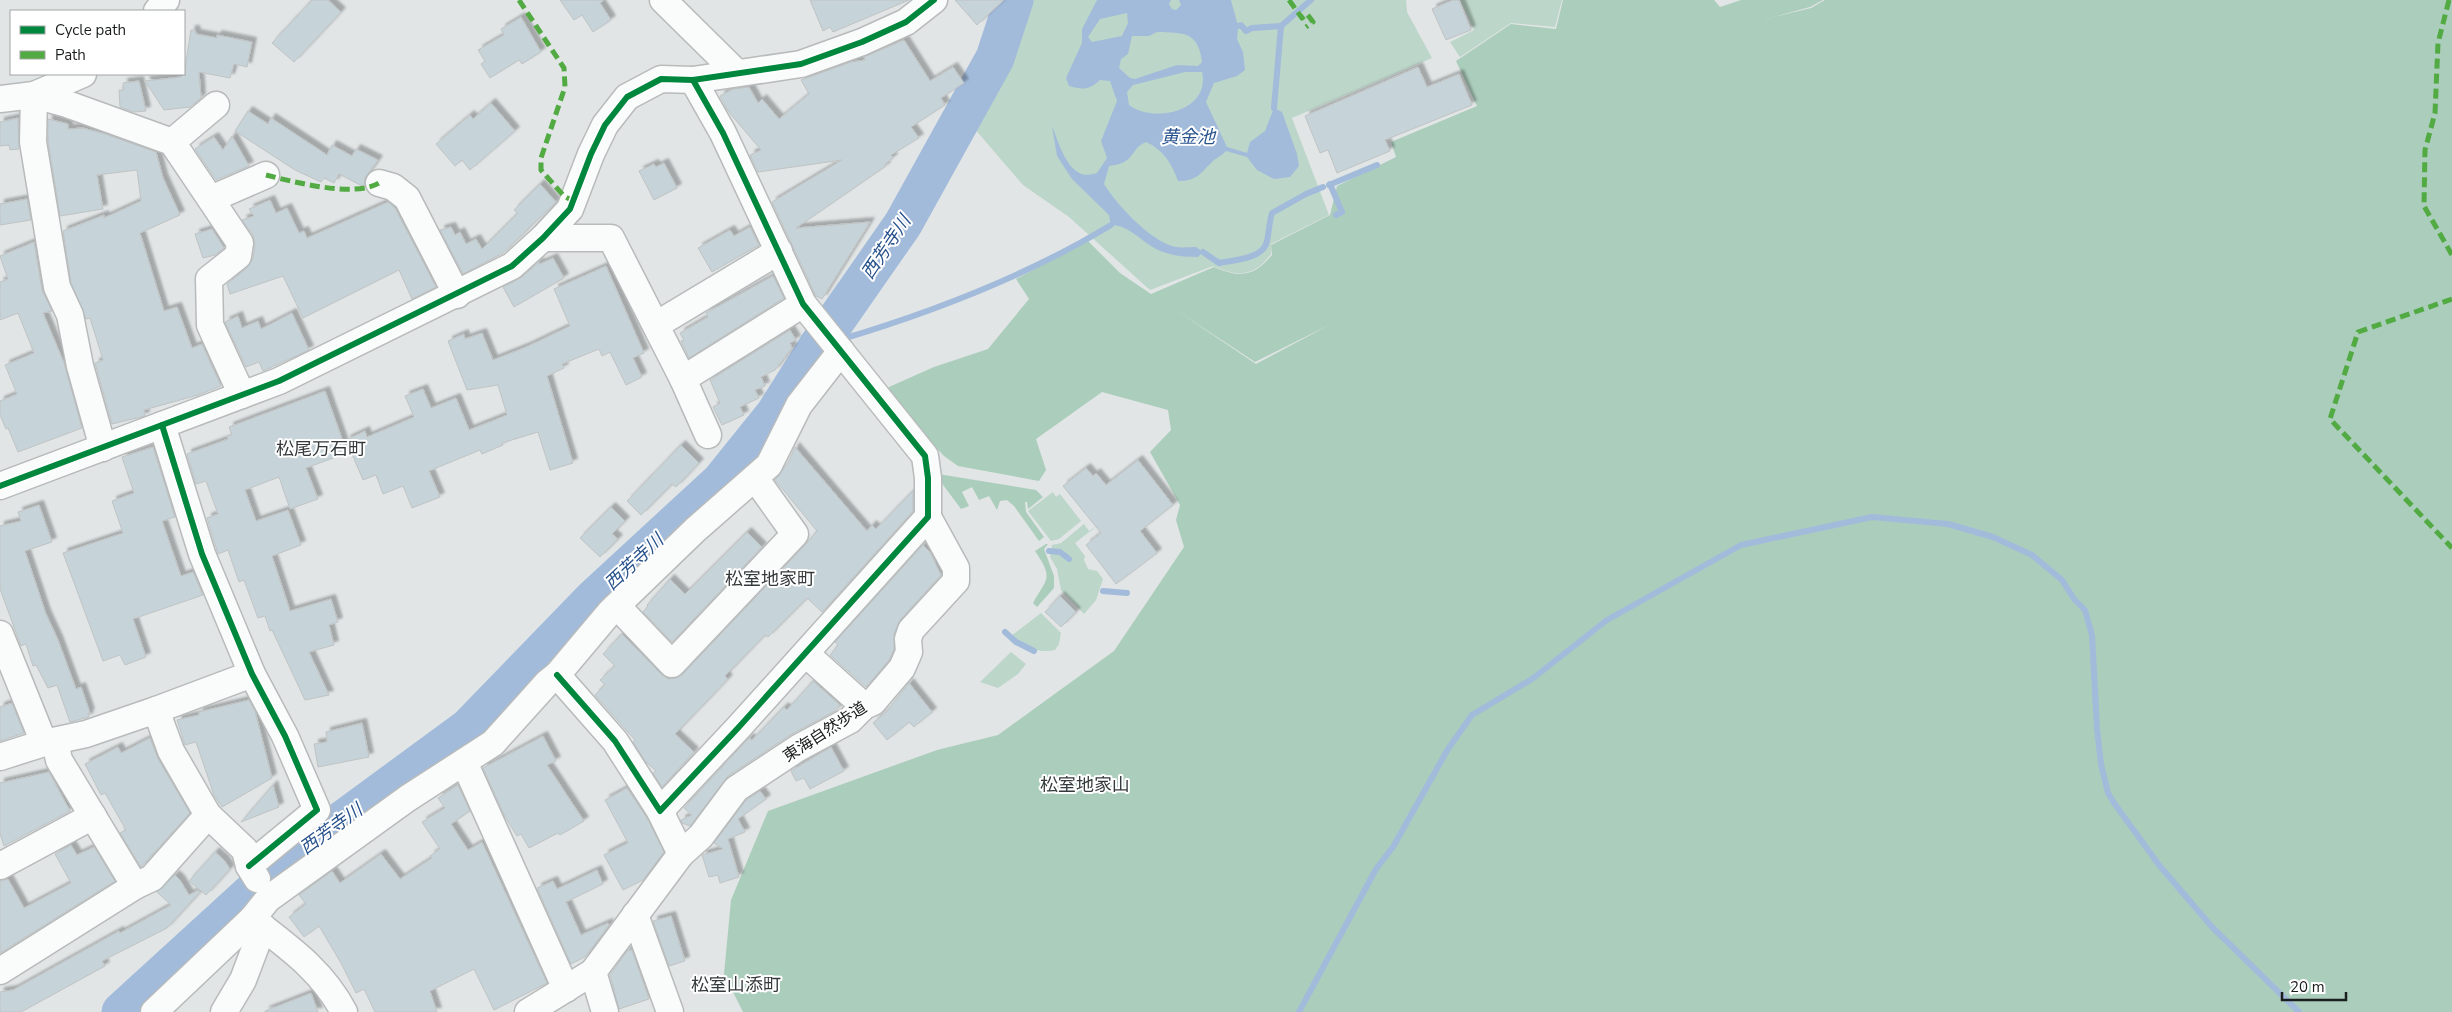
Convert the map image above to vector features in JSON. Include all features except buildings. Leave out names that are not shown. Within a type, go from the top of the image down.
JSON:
[{"type":"street","points":[[158,10],[166,0]]},
{"type":"street","points":[[663,0],[737,73]]},
{"type":"street","points":[[0,486],[279,380],[512,266],[543,238],[570,209],[605,125],[627,97],[661,79],[693,80],[801,64],[906,22],[929,1]]},
{"type":"street","points":[[34,96],[81,75]]},
{"type":"street","points":[[660,811],[806,654],[928,517],[928,478],[925,456],[803,304],[723,133],[693,80]]},
{"type":"street","points":[[2,92],[34,96],[67,104],[172,142],[240,243],[238,256],[209,279],[210,326],[242,395]]},
{"type":"street","points":[[34,96],[33,142],[57,287],[70,315],[80,366],[103,448]]},
{"type":"street","points":[[172,142],[216,105]]},
{"type":"street","points":[[211,199],[266,175]]},
{"type":"street","points":[[379,183],[393,187],[407,198],[456,295]]},
{"type":"street","points":[[543,238],[611,238],[683,379],[708,435]]},
{"type":"street","points":[[656,325],[779,251]]},
{"type":"street","points":[[683,379],[803,304]]},
{"type":"street","points":[[154,1012],[261,915],[408,798],[493,743],[617,606],[695,530],[769,465],[798,405],[842,351]]},
{"type":"street","points":[[162,425],[202,554],[252,674],[285,736],[317,810],[250,866]]},
{"type":"street","points":[[617,606],[672,664],[794,534],[755,478]]},
{"type":"street","name":"東海自然歩道","points":[[593,972],[681,854],[701,836],[736,790],[798,748],[850,720],[864,706],[873,702],[902,668],[909,652],[908,639],[911,630],[956,581],[956,568],[928,517]]},
{"type":"street","points":[[0,634],[59,760],[135,886]]},
{"type":"street","points":[[806,654],[864,706]]},
{"type":"street","points":[[0,756],[86,734],[252,674]]},
{"type":"street","points":[[557,674],[615,741],[660,811],[681,854]]},
{"type":"street","points":[[156,710],[171,751],[208,815],[246,850],[250,866],[261,915],[243,980],[224,1012]]},
{"type":"street","points":[[464,762],[566,989]]},
{"type":"street","points":[[0,971],[135,886],[152,878],[208,815]]},
{"type":"street","points":[[0,866],[93,816]]},
{"type":"street","points":[[261,915],[333,991],[344,1012]]},
{"type":"street","points":[[635,915],[670,1012]]},
{"type":"street","points":[[528,1012],[593,972],[605,1012]]},
{"type":"green space","points":[[1025,0],[1406,0],[1407,12],[1432,58],[1292,118],[1329,215],[1271,244],[1271,254],[1265,262],[1252,271],[1245,273],[1230,272],[1213,266],[1150,290],[1069,217],[1023,185],[973,127],[1008,54]]},
{"type":"green space","points":[[1460,0],[1562,0],[1555,27],[1511,23],[1460,57],[1450,42],[1474,30]]},
{"type":"green space","points":[[1563,0],[1714,0],[1720,7],[1741,0],[1823,0],[1810,7],[1766,19],[1811,8],[1825,0],[2452,0],[2452,1012],[743,1012],[724,974],[731,900],[768,811],[937,750],[998,735],[1114,651],[1184,547],[1176,520],[1180,505],[1150,452],[1171,430],[1168,410],[1102,392],[1036,439],[1046,470],[1039,481],[958,466],[944,456],[889,398],[889,387],[934,367],[988,349],[1029,299],[1016,279],[1088,241],[1120,273],[1151,294],[1214,267],[1239,274],[1259,268],[1272,255],[1271,245],[1330,215],[1337,186],[1396,157],[1391,142],[1477,106],[1456,61],[1511,24],[1556,29]],"holes":[[[1173,308],[1255,362],[1331,324],[1256,364]]]},
{"type":"green space","points":[[938,474],[1036,490],[1043,497],[1028,509],[1027,502],[1025,502],[1026,512],[1044,537],[1039,541],[1014,506],[1007,500],[1000,501],[997,510],[989,496],[979,500],[972,487],[962,492],[969,506],[961,509],[938,478]]},
{"type":"green space","points":[[1053,492],[1056,497],[1060,494],[1081,521],[1059,539],[1051,541],[1028,511]]},
{"type":"green space","points":[[1084,524],[1089,531],[1097,526],[1075,543],[1085,556],[1084,560],[1088,569],[1097,571],[1103,579],[1096,600],[1084,614],[1061,590],[1057,569],[1050,557],[1052,545],[1061,543]]},
{"type":"green space","points":[[1048,544],[1044,549],[1054,576],[1054,588],[1037,607],[1033,603],[1045,583],[1046,573],[1045,567],[1035,551]]},
{"type":"green space","points":[[1041,613],[1061,633],[1059,644],[1055,650],[1037,650],[1011,636]]},
{"type":"green space","points":[[1011,652],[1026,664],[1018,674],[998,688],[980,682]]},
{"type":"water","name":"黄金池","points":[[1097,0],[1171,0],[1169,4],[1172,9],[1176,10],[1181,5],[1179,0],[1231,0],[1238,26],[1237,39],[1243,52],[1245,70],[1237,76],[1214,83],[1206,102],[1227,147],[1247,153],[1250,142],[1265,131],[1274,108],[1282,112],[1297,154],[1299,166],[1290,177],[1274,179],[1257,170],[1247,157],[1226,151],[1194,178],[1178,181],[1173,169],[1162,153],[1146,142],[1137,148],[1129,159],[1109,166],[1104,184],[1126,212],[1156,238],[1176,247],[1196,247],[1203,252],[1198,257],[1167,253],[1156,249],[1124,228],[1111,225],[1109,215],[1072,179],[1057,156],[1052,126],[1064,155],[1073,168],[1078,173],[1085,175],[1097,173],[1107,158],[1101,141],[1117,101],[1110,81],[1100,80],[1086,88],[1069,86],[1066,78],[1082,43],[1082,29]],"holes":[[[1127,13],[1128,23],[1122,36],[1092,42],[1088,37],[1100,19]],[[1157,32],[1188,36],[1197,44],[1202,62],[1198,66],[1177,65],[1135,79],[1130,78],[1119,68],[1121,59],[1128,54],[1132,36],[1149,36]],[[1185,72],[1202,72],[1202,85],[1198,96],[1189,105],[1165,113],[1140,111],[1129,105],[1127,92],[1133,85]]]},
{"type":"waterway","name":"西芳寺川","points":[[121,1012],[284,863],[468,728],[593,599],[721,481],[775,414],[818,346],[903,224],[995,58],[1014,0]]},
{"type":"waterway","points":[[1238,26],[1241,25],[1246,31],[1252,28],[1281,26],[1311,0]]},
{"type":"waterway","points":[[1274,108],[1281,26]]},
{"type":"waterway","points":[[1329,185],[1377,165]]},
{"type":"waterway","points":[[1330,184],[1342,212],[1336,215]]},
{"type":"waterway","points":[[1203,252],[1219,263],[1247,258],[1260,252],[1265,247],[1267,241],[1272,213],[1323,187]]},
{"type":"waterway","points":[[839,340],[944,305],[979,291],[1046,261],[1111,225]]},
{"type":"waterway","points":[[1299,1012],[1376,869],[1393,847],[1448,749],[1472,715],[1532,679],[1607,620],[1741,545],[1872,517],[1948,524],[1993,537],[2032,555],[2062,580],[2074,599],[2085,610],[2092,635],[2097,729],[2101,764],[2108,793],[2159,865],[2212,927],[2299,1012]]},
{"type":"waterway","points":[[1049,551],[1060,552],[1069,559]]},
{"type":"waterway","points":[[1103,591],[1127,593]]},
{"type":"waterway","points":[[1005,632],[1016,642],[1034,651]]},
{"type":"marked path","points":[[519,0],[564,68],[565,87],[541,158],[541,170],[564,196],[573,201]]},
{"type":"marked path","points":[[1289,0],[1302,18],[1307,14],[1313,22],[1306,27]]},
{"type":"marked path","points":[[2449,0],[2438,43],[2435,113],[2425,150],[2424,206],[2452,255]]},
{"type":"marked path","points":[[266,175],[307,185],[340,189],[355,189],[379,183]]},
{"type":"marked path","points":[[2452,299],[2358,332],[2330,419],[2452,548]]},
{"type":"cycle path","points":[[0,486],[279,381],[512,266],[543,238],[570,209],[591,154],[605,125],[627,97],[661,79],[693,80],[801,64],[862,42],[906,22],[934,0]]},
{"type":"cycle path","points":[[557,675],[615,741],[660,811],[738,728],[928,517],[928,478],[925,456],[803,304],[723,133],[693,80]]},
{"type":"cycle path","points":[[162,425],[202,554],[252,674],[285,736],[317,810],[249,866]]},
{"type":"district","name":"松尾万石町","points":[[321,449]]},
{"type":"district","name":"松室地家町","points":[[770,579]]},
{"type":"district","name":"松室地家山","points":[[1085,785]]},
{"type":"district","name":"松室山添町","points":[[736,985]]}]
